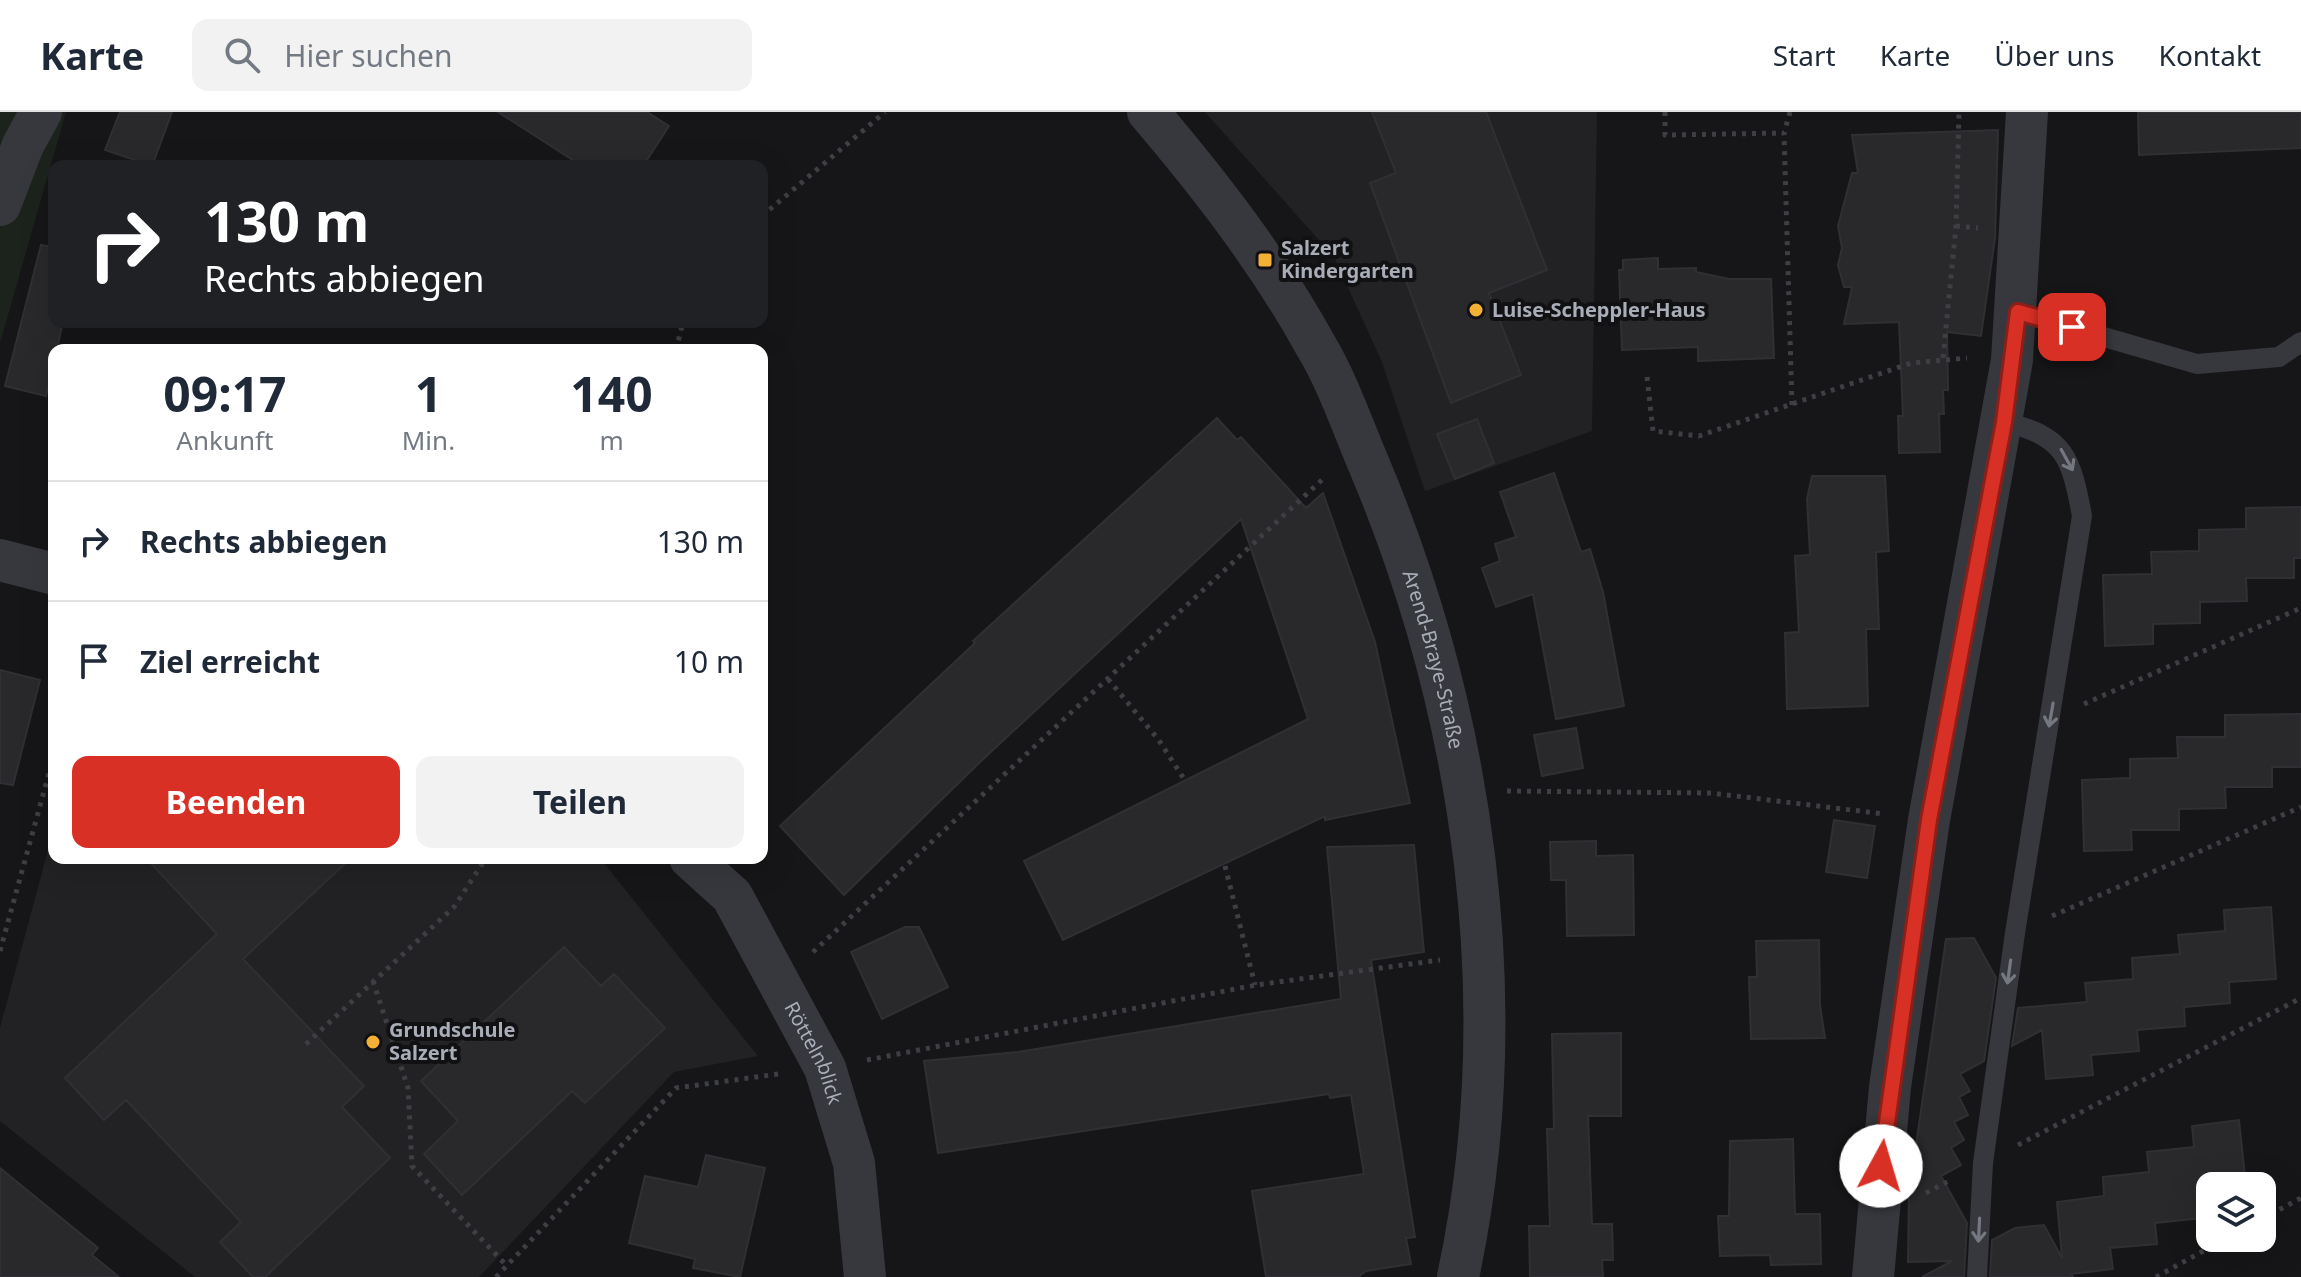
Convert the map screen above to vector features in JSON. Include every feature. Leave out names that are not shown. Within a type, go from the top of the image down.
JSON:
[{"type":"street","points":[[0,205],[23,145],[41,112]]},
{"type":"street","name":"Arend-Braye-Straße","points":[[1148,112],[1204,178],[1265,260],[1318,348],[1392,517],[1426,628],[1467,797],[1481,954],[1483,1041],[1478,1146],[1458,1277]]},
{"type":"street","points":[[1873,1277],[1890,1087],[1929,820],[2004,422],[2018,312],[2027,112]]},
{"type":"street","points":[[0,560],[48,572]]},
{"type":"street","name":"Röttelnblick","points":[[697,864],[732,896],[782,982],[825,1068],[854,1163],[865,1277]]},
{"type":"lane","points":[[2018,312],[2197,364],[2279,357],[2301,342]]},
{"type":"lane","points":[[1977,1277],[1983,1163],[2015,933],[2082,516],[2074,474],[2059,447],[2038,430],[2004,422]]},
{"type":"path","points":[[768,211],[885,112]]},
{"type":"path","points":[[1665,112],[1665,135],[1784,133]]},
{"type":"path","points":[[1790,112],[1784,133],[1792,405]]},
{"type":"path","points":[[1943,358],[1956,226],[1959,112]]},
{"type":"path","points":[[1647,377],[1653,431],[1699,436],[1911,363],[1943,358],[2012,360]]},
{"type":"path","points":[[782,982],[1360,444]]},
{"type":"path","points":[[2050,719],[2301,608]]},
{"type":"path","points":[[1108,679],[1158,739],[1184,779]]},
{"type":"path","points":[[0,951],[48,777]]},
{"type":"path","points":[[1467,797],[1510,791],[1711,793],[1929,820]]},
{"type":"path","points":[[2015,933],[2301,807]]},
{"type":"path","points":[[306,1044],[454,907],[482,864]]},
{"type":"path","points":[[1225,866],[1256,985]]},
{"type":"path","points":[[496,1277],[676,1088],[825,1068],[1256,985],[1481,954]]},
{"type":"path","points":[[373,981],[408,1088],[412,1166],[507,1266]]},
{"type":"path","points":[[1983,1163],[2301,998]]},
{"type":"path","points":[[2276,1211],[2301,1198]]},
{"type":"path","points":[[2156,1277],[2202,1252]]},
{"type":"shaded area","points":[[0,112],[66,112],[52,160],[48,160],[48,175],[0,343]]},
{"type":"shaded area","name":"Luise‑Scheppler‑Haus","points":[[1205,112],[1597,112],[1592,431],[1425,491],[1382,362],[1334,257]]},
{"type":"shaded area","name":"Grundschule Salzert","points":[[48,850],[48,864],[605,864],[758,1056],[674,1072],[479,1277],[195,1277],[0,1121],[0,1028]]},
{"type":"building","points":[[120,112],[172,112],[154,160],[134,160],[105,150]]},
{"type":"building","points":[[498,112],[647,112],[669,126],[647,160],[573,160]]},
{"type":"building","points":[[1372,112],[1486,112],[1547,270],[1489,293],[1521,375],[1451,403],[1370,183],[1396,173]]},
{"type":"building","points":[[2138,112],[2301,112],[2301,148],[2139,155]]},
{"type":"building","points":[[1998,130],[1995,238],[1981,336],[1947,332],[1948,390],[1943,390],[1944,414],[1939,414],[1940,452],[1899,453],[1898,416],[1903,416],[1899,322],[1844,324],[1852,287],[1844,287],[1838,265],[1842,248],[1838,226],[1852,173],[1858,173],[1852,135]]},
{"type":"building","points":[[41,245],[48,246],[48,328],[62,328],[58,344],[48,344],[46,396],[5,386]]},
{"type":"building","points":[[1658,258],[1658,269],[1696,268],[1696,272],[1729,279],[1771,279],[1774,358],[1698,361],[1698,347],[1622,350],[1619,270],[1623,270],[1623,260]]},
{"type":"building","points":[[1217,418],[1237,440],[1241,437],[1306,508],[1323,493],[1375,642],[1410,803],[1325,820],[1325,816],[1063,940],[1024,861],[1308,719],[1241,519],[979,763],[844,895],[780,826],[975,643],[973,641]]},
{"type":"building","points":[[1477,419],[1494,463],[1455,479],[1437,434]]},
{"type":"building","points":[[1554,473],[1581,552],[1590,549],[1603,592],[1624,706],[1556,719],[1533,594],[1496,607],[1482,568],[1500,561],[1495,544],[1516,537],[1500,492]]},
{"type":"building","points":[[1812,476],[1885,476],[1889,551],[1876,552],[1879,629],[1866,629],[1868,706],[1787,709],[1785,633],[1799,632],[1795,556],[1810,555],[1807,499]]},
{"type":"building","points":[[2301,507],[2301,558],[2294,558],[2294,578],[2246,578],[2247,601],[2200,602],[2200,623],[2153,624],[2153,644],[2105,646],[2103,575],[2152,574],[2151,552],[2199,551],[2199,530],[2246,529],[2246,508]]},
{"type":"building","points":[[0,670],[40,680],[13,785],[0,783]]},
{"type":"building","points":[[2301,714],[2301,767],[2272,767],[2272,787],[2225,787],[2226,808],[2179,809],[2179,830],[2131,830],[2132,850],[2084,851],[2082,780],[2130,778],[2130,759],[2178,758],[2177,737],[2225,737],[2225,715]]},
{"type":"building","points":[[1576,728],[1583,768],[1542,776],[1534,735]]},
{"type":"building","points":[[1834,820],[1875,826],[1867,878],[1826,872]]},
{"type":"building","points":[[1596,841],[1596,856],[1633,855],[1634,935],[1567,936],[1566,880],[1551,880],[1550,842]]},
{"type":"building","points":[[1414,845],[1424,952],[1371,960],[1415,1237],[1406,1238],[1411,1264],[1366,1271],[1358,1277],[1266,1277],[1252,1191],[1364,1174],[1351,1095],[1330,1098],[1329,1094],[938,1153],[924,1061],[1018,1052],[1341,999],[1327,847]]},
{"type":"building","points":[[152,864],[345,864],[243,959],[364,1086],[342,1107],[390,1158],[265,1277],[253,1277],[220,1242],[241,1222],[126,1100],[104,1120],[65,1078],[217,934]]},
{"type":"building","points":[[2271,907],[2276,979],[2229,982],[2230,1003],[2184,1007],[2185,1026],[2137,1030],[2139,1051],[2091,1055],[2093,1075],[2046,1079],[2042,1030],[2012,1046],[2018,1008],[2087,1002],[2085,983],[2133,979],[2132,958],[2180,954],[2178,935],[2225,931],[2224,910]]},
{"type":"building","points":[[905,927],[919,927],[948,987],[882,1019],[851,952]]},
{"type":"building","points":[[1974,938],[1996,978],[1984,1061],[1960,1074],[1970,1091],[1959,1097],[1968,1115],[1954,1122],[1964,1140],[1951,1148],[1961,1165],[1941,1176],[1967,1223],[1964,1277],[1922,1277],[1952,1261],[1908,1262],[1909,1193],[1946,939]]},
{"type":"building","points":[[1819,940],[1820,1005],[1825,1038],[1751,1039],[1749,977],[1757,977],[1756,941]]},
{"type":"building","points":[[564,947],[601,986],[614,974],[665,1028],[585,1103],[572,1091],[462,1195],[424,1154],[458,1121],[421,1081]]},
{"type":"building","points":[[1621,1033],[1621,1116],[1588,1116],[1592,1224],[1612,1224],[1613,1260],[1602,1260],[1603,1277],[1530,1277],[1529,1226],[1550,1226],[1547,1129],[1554,1129],[1552,1034]]},
{"type":"building","points":[[2239,1120],[2245,1172],[2196,1172],[2196,1219],[2155,1223],[2157,1244],[2110,1248],[2113,1269],[2071,1274],[2073,1277],[1990,1277],[1992,1240],[2015,1228],[2044,1225],[2062,1258],[2057,1202],[2104,1196],[2103,1177],[2149,1172],[2147,1152],[2194,1147],[2192,1126]]},
{"type":"building","points":[[1793,1139],[1795,1214],[1820,1214],[1821,1264],[1771,1265],[1770,1255],[1720,1256],[1718,1216],[1729,1216],[1730,1141]]},
{"type":"building","points":[[706,1155],[765,1168],[740,1277],[693,1268],[695,1259],[629,1243],[645,1176],[698,1187]]},
{"type":"building","points":[[0,1168],[98,1248],[92,1255],[119,1277],[0,1277]]},
{"type":"place","name":"Salzert Kindergarten","points":[[1265,260]]},
{"type":"place","name":"Luise‑Scheppler‑Haus","points":[[1476,310]]},
{"type":"place","name":"Grundschule Salzert","points":[[373,1042]]},
{"type":"route","points":[[1881,1166],[1929,820],[2004,422],[2018,312],[2072,327]]}]
